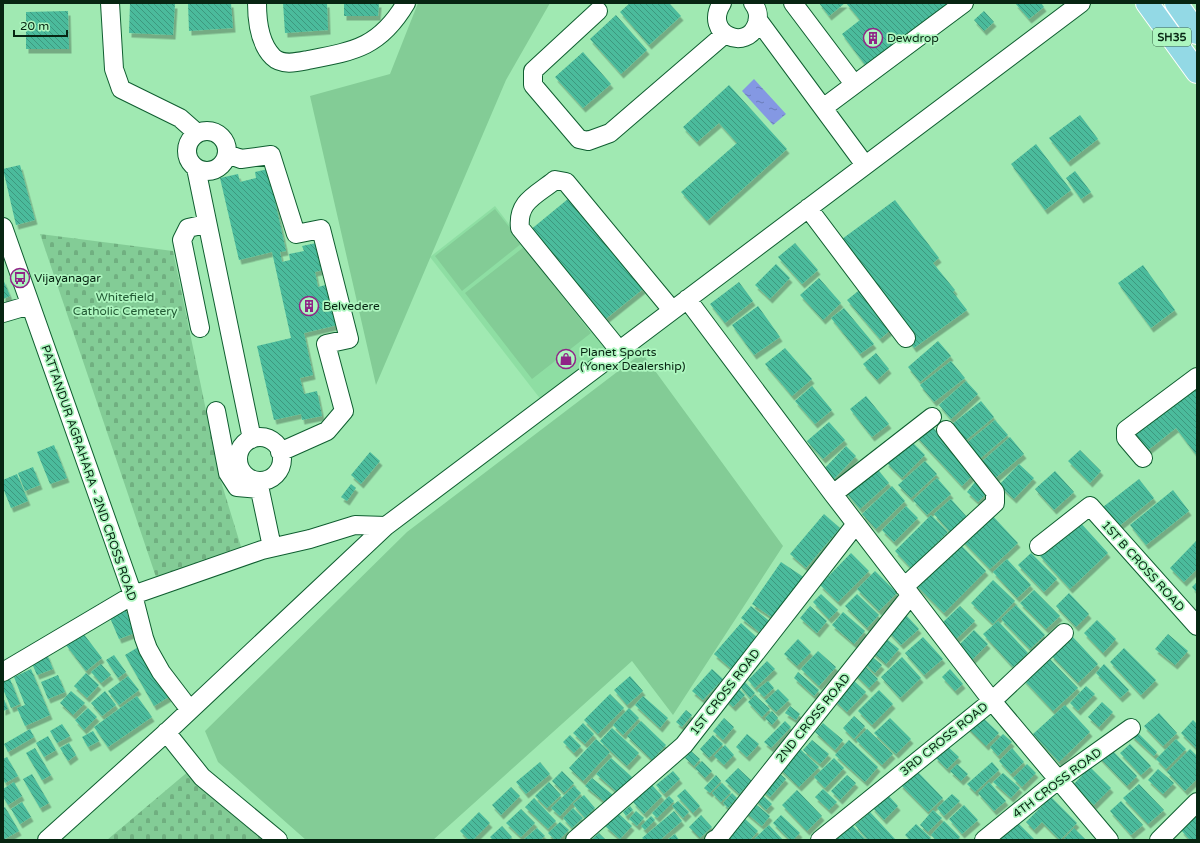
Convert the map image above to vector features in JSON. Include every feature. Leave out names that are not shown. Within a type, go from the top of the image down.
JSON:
[{"type":"main road","name":"SH35","points":[[1148,3],[1197,72]]},
{"type":"main road","name":"SH35","points":[[1176,3],[1197,33]]},
{"type":"street","points":[[110,3],[114,69],[121,89],[180,118],[197,133]]},
{"type":"street","points":[[257,3],[258,21],[263,42],[273,58],[280,62],[293,63],[342,53],[363,46],[395,22],[406,3]]},
{"type":"street","points":[[722,3],[716,16],[720,29],[725,34],[738,38],[745,37],[756,28],[756,11]]},
{"type":"street","points":[[793,3],[854,84]]},
{"type":"street","points":[[823,108],[964,3]]},
{"type":"street","points":[[47,840],[190,710],[386,526],[1081,3]]},
{"type":"street","points":[[598,11],[533,71],[533,85],[579,139],[588,141],[610,133],[725,34]]},
{"type":"street","points":[[756,11],[823,108],[865,165]]},
{"type":"street","points":[[196,168],[209,171],[221,165],[227,154],[225,141],[216,132],[209,130],[197,133],[192,138],[186,150],[188,157],[196,168],[206,224],[252,439]]},
{"type":"street","points":[[227,154],[241,159],[271,155],[296,234],[321,229],[350,339],[326,344],[344,412],[327,431],[280,452]]},
{"type":"street","points":[[619,350],[520,228],[519,218],[523,206],[555,180],[566,182],[672,310]]},
{"type":"street","points":[[808,208],[906,338]]},
{"type":"street","points":[[200,328],[182,240],[188,228],[206,224]]},
{"type":"street","name":"PATTANDUR AGRAHARA - 2ND CROSS ROAD","points":[[3,227],[133,595],[148,649],[161,672],[190,710]]},
{"type":"street","points":[[687,299],[907,592],[992,701],[1109,840]]},
{"type":"street","points":[[3,313],[30,305]]},
{"type":"street","points":[[1143,458],[1126,438],[1126,430],[1197,377]]},
{"type":"street","points":[[216,411],[228,473],[237,487],[259,485],[272,477],[277,472],[282,459],[280,452],[271,441],[265,438],[252,439],[240,449],[238,463],[245,476],[259,485],[272,547]]},
{"type":"street","points":[[833,494],[932,417]]},
{"type":"street","name":"2ND CROSS ROAD","points":[[714,840],[718,838],[907,592],[996,503],[995,492],[946,430]]},
{"type":"street","name":"1ST B CROSS ROAD","points":[[1039,546],[1090,506],[1197,626]]},
{"type":"street","name":"1ST CROSS ROAD","points":[[575,840],[684,745],[856,524]]},
{"type":"street","points":[[3,672],[133,595],[272,547],[355,525],[386,526]]},
{"type":"street","name":"3RD CROSS ROAD","points":[[820,840],[992,701],[1064,633]]},
{"type":"street","name":"4TH CROSS ROAD","points":[[984,840],[1058,780],[1131,728]]},
{"type":"street","points":[[166,732],[202,777],[278,840]]},
{"type":"street","points":[[1159,840],[1197,802]]},
{"type":"shaded area","points":[[495,206],[607,351],[542,401],[430,257]]},
{"type":"green space","points":[[418,3],[550,3],[506,80],[376,385],[310,96],[390,74]]},
{"type":"green space","points":[[495,209],[522,243],[462,291],[435,256]]},
{"type":"green space","name":"Whitefield Catholic Cemetery","points":[[40,234],[173,251],[220,478],[242,550],[156,577]]},
{"type":"green space","points":[[524,247],[591,333],[532,379],[465,293]]},
{"type":"green space","points":[[642,353],[783,546],[673,715],[632,661],[433,840],[306,840],[218,762],[205,731],[407,532]]},
{"type":"green space","points":[[190,770],[265,840],[107,840]]},
{"type":"water","points":[[754,79],[786,114],[773,125],[742,91]]},
{"type":"building","points":[[130,3],[175,4],[173,35],[129,33]]},
{"type":"building","points":[[188,3],[231,3],[233,28],[189,31]]},
{"type":"building","points":[[283,3],[327,3],[328,30],[285,33]]},
{"type":"building","points":[[344,3],[379,3],[378,16],[344,16]]},
{"type":"building","points":[[630,3],[669,3],[681,16],[649,45],[620,12]]},
{"type":"building","points":[[819,3],[845,3],[829,16]]},
{"type":"building","name":"Dewdrop","points":[[846,3],[948,3],[950,6],[921,31],[917,26],[896,42],[899,46],[866,66],[842,34],[860,20]]},
{"type":"building","points":[[1015,3],[1041,3],[1044,7],[1029,19]]},
{"type":"building","points":[[68,11],[69,49],[26,49],[26,12]]},
{"type":"building","points":[[984,11],[994,22],[984,31],[974,20]]},
{"type":"building","points":[[616,15],[647,50],[621,74],[590,39]]},
{"type":"building","points":[[583,52],[611,84],[583,108],[555,77]]},
{"type":"building","points":[[729,85],[787,149],[707,221],[681,192],[737,143],[719,123],[697,142],[683,127]]},
{"type":"building","points":[[1080,115],[1098,139],[1068,162],[1049,138]]},
{"type":"building","points":[[1036,144],[1071,190],[1045,210],[1011,164]]},
{"type":"building","points":[[20,165],[35,220],[16,225],[3,169]]},
{"type":"building","name":"Belvedere","points":[[268,169],[286,251],[280,252],[282,262],[290,260],[289,254],[304,251],[302,246],[321,242],[327,269],[315,272],[318,287],[329,284],[338,325],[304,333],[313,375],[300,378],[304,394],[317,391],[322,416],[302,420],[301,414],[274,420],[257,346],[291,338],[272,252],[239,260],[220,178],[238,174],[240,182],[256,178],[255,172]]},
{"type":"building","points":[[1075,171],[1091,192],[1081,199],[1066,178]]},
{"type":"building","points":[[568,199],[643,289],[603,321],[529,231]]},
{"type":"building","points":[[895,200],[939,258],[933,263],[955,290],[953,292],[967,310],[914,348],[838,242]]},
{"type":"building","points":[[795,243],[818,270],[802,284],[778,257]]},
{"type":"building","points":[[776,264],[790,278],[770,299],[755,285]]},
{"type":"building","points":[[1143,265],[1175,310],[1151,328],[1118,283]]},
{"type":"building","points":[[819,278],[841,303],[823,320],[800,295]]},
{"type":"building","points":[[3,279],[10,296],[3,299]]},
{"type":"building","points":[[739,282],[753,301],[725,323],[710,304]]},
{"type":"building","points":[[862,288],[894,327],[880,339],[847,300]]},
{"type":"building","points":[[758,306],[780,337],[754,355],[732,325]]},
{"type":"building","points":[[844,308],[874,344],[860,354],[831,318]]},
{"type":"building","points":[[938,341],[951,356],[920,382],[908,367]]},
{"type":"building","points":[[785,348],[812,379],[792,396],[765,364]]},
{"type":"building","points":[[876,353],[889,369],[877,380],[863,364]]},
{"type":"building","points":[[951,361],[965,378],[934,402],[920,385]]},
{"type":"building","points":[[966,381],[978,394],[951,419],[939,405]]},
{"type":"building","points":[[812,386],[832,410],[815,424],[795,401]]},
{"type":"building","points":[[1197,386],[1197,456],[1176,428],[1147,451],[1134,433]]},
{"type":"building","points":[[866,396],[889,424],[872,437],[850,409]]},
{"type":"building","points":[[981,401],[994,417],[965,441],[951,425]]},
{"type":"building","points":[[995,420],[1008,435],[976,462],[963,446]]},
{"type":"building","points":[[829,422],[845,440],[823,459],[807,441]]},
{"type":"building","points":[[929,423],[975,473],[962,486],[916,436]]},
{"type":"building","points":[[1010,437],[1024,454],[993,480],[979,464]]},
{"type":"building","points":[[908,438],[925,455],[902,478],[886,462]]},
{"type":"building","points":[[54,445],[67,478],[50,484],[37,452]]},
{"type":"building","points":[[846,446],[856,456],[833,480],[823,470]]},
{"type":"building","points":[[1080,450],[1101,471],[1090,483],[1068,461]]},
{"type":"building","points":[[370,452],[380,461],[361,484],[351,475]]},
{"type":"building","points":[[925,461],[937,474],[911,498],[898,485]]},
{"type":"building","points":[[1019,464],[1034,478],[1014,499],[999,485]]},
{"type":"building","points":[[874,465],[889,483],[860,509],[845,491]]},
{"type":"building","points":[[33,467],[40,485],[25,491],[18,473]]},
{"type":"building","points":[[1055,471],[1074,492],[1054,510],[1035,489]]},
{"type":"building","points":[[17,474],[28,501],[11,508],[3,488],[3,480]]},
{"type":"building","points":[[937,478],[951,494],[927,515],[913,500]]},
{"type":"building","points":[[1139,479],[1154,498],[1118,527],[1103,507]]},
{"type":"building","points":[[975,482],[987,493],[978,502],[967,492]]},
{"type":"building","points":[[351,484],[356,488],[347,501],[341,497]]},
{"type":"building","points":[[892,486],[905,501],[876,529],[862,514]]},
{"type":"building","points":[[1173,490],[1189,511],[1146,545],[1130,525]]},
{"type":"building","points":[[951,499],[967,517],[950,532],[934,514]]},
{"type":"building","points":[[906,506],[918,518],[894,542],[882,530]]},
{"type":"building","points":[[988,511],[1018,543],[990,569],[960,538]]},
{"type":"building","points":[[824,514],[840,528],[806,568],[790,554]]},
{"type":"building","points":[[931,515],[948,532],[911,568],[895,551]]},
{"type":"building","points":[[1078,520],[1108,553],[1070,589],[1040,556]]},
{"type":"building","points":[[1197,540],[1197,569],[1184,582],[1170,568]]},
{"type":"building","points":[[958,542],[986,571],[944,613],[915,584]]},
{"type":"building","points":[[851,553],[869,571],[838,602],[820,585]]},
{"type":"building","points":[[1031,553],[1057,579],[1044,592],[1018,565]]},
{"type":"building","points":[[1007,559],[1031,585],[1017,598],[993,572]]},
{"type":"building","points":[[781,562],[805,578],[776,620],[752,604]]},
{"type":"building","points":[[875,571],[897,593],[879,611],[857,589]]},
{"type":"building","points":[[993,580],[1015,601],[993,624],[971,603]]},
{"type":"building","points":[[1197,582],[1197,593],[1192,587]]},
{"type":"building","points":[[1034,590],[1060,616],[1046,629],[1020,603]]},
{"type":"building","points":[[1069,593],[1089,614],[1076,627],[1056,606]]},
{"type":"building","points":[[821,594],[838,610],[829,619],[813,602]]},
{"type":"building","points":[[857,594],[879,615],[867,628],[845,606]]},
{"type":"building","points":[[1016,605],[1045,635],[1030,649],[1001,619]]},
{"type":"building","points":[[124,606],[135,633],[119,639],[108,613]]},
{"type":"building","points":[[751,606],[773,624],[763,635],[741,618]]},
{"type":"building","points":[[810,606],[827,621],[817,633],[800,618]]},
{"type":"building","points":[[960,606],[975,621],[956,639],[941,624]]},
{"type":"building","points":[[843,612],[865,631],[854,644],[832,625]]},
{"type":"building","points":[[905,614],[919,629],[901,645],[887,630]]},
{"type":"building","points":[[1097,620],[1116,639],[1103,653],[1084,633]]},
{"type":"building","points":[[998,621],[1028,653],[1013,667],[983,634]]},
{"type":"building","points":[[741,623],[761,641],[734,671],[714,654]]},
{"type":"building","points":[[974,630],[988,644],[970,662],[956,648]]},
{"type":"building","points":[[83,633],[102,658],[86,671],[66,645]]},
{"type":"building","points":[[1168,634],[1188,651],[1175,665],[1155,649]]},
{"type":"building","points":[[1071,635],[1098,664],[1078,683],[1051,655]]},
{"type":"building","points":[[883,636],[899,649],[886,664],[871,651]]},
{"type":"building","points":[[923,637],[943,659],[924,675],[905,653]]},
{"type":"building","points":[[798,639],[811,652],[797,666],[784,654]]},
{"type":"building","points":[[140,646],[169,697],[154,706],[125,655]]},
{"type":"building","points":[[1124,648],[1156,680],[1141,695],[1110,662]]},
{"type":"building","points":[[818,651],[836,667],[819,686],[801,669]]},
{"type":"building","points":[[47,654],[53,669],[37,675],[31,661]]},
{"type":"building","points":[[869,654],[882,665],[875,673],[862,661]]},
{"type":"building","points":[[114,655],[126,672],[118,678],[106,660]]},
{"type":"building","points":[[1047,656],[1078,688],[1053,711],[1023,679]]},
{"type":"building","points":[[902,657],[921,678],[900,698],[881,677]]},
{"type":"building","points":[[767,661],[775,669],[755,688],[748,680]]},
{"type":"building","points":[[862,663],[878,679],[869,688],[853,672]]},
{"type":"building","points":[[101,664],[111,675],[101,683],[91,672]]},
{"type":"building","points":[[1104,664],[1129,690],[1120,698],[1096,673]]},
{"type":"building","points":[[31,669],[50,715],[25,726],[17,708],[25,705],[14,677]]},
{"type":"building","points":[[712,669],[723,679],[703,700],[692,691]]},
{"type":"building","points":[[950,669],[963,684],[955,691],[942,677]]},
{"type":"building","points":[[798,672],[819,690],[814,696],[794,678]]},
{"type":"building","points":[[86,673],[99,685],[87,698],[74,686]]},
{"type":"building","points":[[58,675],[65,692],[48,699],[41,682]]},
{"type":"building","points":[[128,676],[139,690],[119,705],[108,691]]},
{"type":"building","points":[[630,676],[643,691],[627,705],[614,690]]},
{"type":"building","points":[[10,679],[20,704],[11,708],[3,689],[3,682]]},
{"type":"building","points":[[853,680],[866,692],[847,712],[834,700]]},
{"type":"building","points":[[744,681],[755,693],[750,698],[739,685]]},
{"type":"building","points":[[768,681],[774,688],[764,697],[757,690]]},
{"type":"building","points":[[1086,686],[1095,694],[1078,711],[1070,703]]},
{"type":"building","points":[[737,687],[745,695],[733,707],[725,699]]},
{"type":"building","points":[[778,689],[789,700],[776,712],[765,701]]},
{"type":"building","points":[[879,690],[893,704],[872,725],[858,711]]},
{"type":"building","points":[[71,691],[85,703],[73,715],[60,703]]},
{"type":"building","points":[[105,691],[116,705],[102,716],[91,703]]},
{"type":"building","points":[[610,694],[624,708],[598,734],[584,720]]},
{"type":"building","points":[[755,695],[770,709],[762,717],[748,702]]},
{"type":"building","points":[[137,696],[152,717],[108,747],[94,727]]},
{"type":"building","points":[[643,696],[668,718],[660,728],[635,705]]},
{"type":"building","points":[[3,697],[8,709],[3,711]]},
{"type":"building","points":[[1102,702],[1113,712],[1099,727],[1088,717]]},
{"type":"building","points":[[1065,705],[1090,732],[1059,762],[1033,734]]},
{"type":"building","points":[[790,706],[800,714],[796,720],[785,713]]},
{"type":"building","points":[[88,708],[97,717],[84,730],[75,720]]},
{"type":"building","points":[[629,708],[639,718],[623,735],[613,725]]},
{"type":"building","points":[[686,710],[692,715],[682,727],[676,722]]},
{"type":"building","points":[[772,711],[778,718],[772,725],[765,718]]},
{"type":"building","points":[[1159,713],[1177,733],[1163,746],[1144,726]]},
{"type":"building","points":[[980,715],[999,733],[986,746],[967,727]]},
{"type":"building","points":[[854,716],[865,726],[854,739],[843,728]]},
{"type":"building","points":[[724,718],[734,727],[723,740],[713,731]]},
{"type":"building","points":[[890,718],[911,739],[896,754],[874,733]]},
{"type":"building","points":[[1193,720],[1197,724],[1196,748],[1181,733]]},
{"type":"building","points":[[641,721],[666,745],[652,760],[627,736]]},
{"type":"building","points":[[785,721],[791,727],[771,748],[764,742]]},
{"type":"building","points":[[583,723],[594,734],[585,744],[573,733]]},
{"type":"building","points":[[823,723],[843,740],[835,750],[815,732]]},
{"type":"building","points":[[62,724],[70,736],[57,743],[50,731]]},
{"type":"building","points":[[612,728],[639,753],[627,766],[600,741]]},
{"type":"building","points":[[30,729],[34,737],[8,752],[4,744]]},
{"type":"building","points":[[867,729],[893,754],[882,765],[856,740]]},
{"type":"building","points":[[93,731],[99,741],[88,747],[82,737]]},
{"type":"building","points":[[1137,732],[1157,752],[1154,756],[1131,735]]},
{"type":"building","points":[[747,734],[759,744],[747,757],[736,747]]},
{"type":"building","points":[[1003,734],[1012,742],[998,756],[990,747]]},
{"type":"building","points":[[570,735],[581,746],[574,753],[563,742]]},
{"type":"building","points":[[713,735],[723,744],[709,758],[700,749]]},
{"type":"building","points":[[48,736],[56,750],[44,757],[36,743]]},
{"type":"building","points":[[596,739],[610,752],[583,781],[569,768]]},
{"type":"building","points":[[1176,739],[1186,749],[1166,769],[1156,759]]},
{"type":"building","points":[[812,740],[829,754],[820,764],[803,750]]},
{"type":"building","points":[[849,740],[878,767],[865,782],[835,755]]},
{"type":"building","points":[[69,743],[76,755],[68,761],[60,748]]},
{"type":"building","points":[[1130,744],[1151,766],[1141,775],[1120,753]]},
{"type":"building","points":[[725,745],[734,755],[724,765],[714,756]]},
{"type":"building","points":[[946,745],[959,757],[947,769],[935,757]]},
{"type":"building","points":[[1108,746],[1137,776],[1127,786],[1098,756]]},
{"type":"building","points":[[798,747],[819,767],[799,787],[779,768]]},
{"type":"building","points":[[35,748],[51,775],[42,780],[26,753]]},
{"type":"building","points":[[1012,748],[1024,762],[1011,774],[999,761]]},
{"type":"building","points":[[1190,749],[1197,756],[1197,779],[1185,791],[1167,772]]},
{"type":"building","points":[[691,751],[700,759],[694,766],[685,758]]},
{"type":"building","points":[[7,757],[18,776],[5,783],[3,779],[3,759]]},
{"type":"building","points":[[611,758],[632,777],[618,793],[596,774]]},
{"type":"building","points":[[834,758],[844,768],[825,788],[814,777]]},
{"type":"building","points":[[702,761],[712,771],[705,778],[695,768]]},
{"type":"building","points":[[540,762],[550,774],[526,794],[516,782]]},
{"type":"building","points":[[992,762],[999,770],[975,792],[967,784]]},
{"type":"building","points":[[957,764],[968,774],[961,781],[950,771]]},
{"type":"building","points":[[1027,764],[1036,773],[1022,787],[1013,778]]},
{"type":"building","points":[[1090,767],[1111,788],[1094,805],[1073,785]]},
{"type":"building","points":[[738,768],[752,781],[739,794],[725,781]]},
{"type":"building","points":[[915,769],[943,798],[928,812],[900,784]]},
{"type":"building","points":[[1158,769],[1174,783],[1163,794],[1148,780]]},
{"type":"building","points":[[562,771],[574,783],[564,793],[552,781]]},
{"type":"building","points":[[673,771],[680,779],[664,794],[656,785]]},
{"type":"building","points":[[778,772],[786,779],[770,797],[762,790]]},
{"type":"building","points":[[1003,773],[1020,788],[1011,798],[993,782]]},
{"type":"building","points":[[32,774],[49,803],[40,808],[23,779]]},
{"type":"building","points":[[716,775],[721,781],[710,793],[704,788]]},
{"type":"building","points":[[847,775],[856,783],[840,800],[831,791]]},
{"type":"building","points":[[592,778],[613,795],[606,803],[585,786]]},
{"type":"building","points":[[14,782],[22,796],[8,805],[3,797],[3,789]]},
{"type":"building","points":[[549,782],[561,795],[547,808],[535,796]]},
{"type":"building","points":[[989,782],[1006,801],[994,811],[978,793]]},
{"type":"building","points":[[722,783],[731,792],[721,802],[712,793]]},
{"type":"building","points":[[1139,784],[1164,810],[1148,824],[1123,798]]},
{"type":"building","points":[[652,785],[662,796],[644,814],[633,802]]},
{"type":"building","points":[[574,786],[581,793],[560,816],[551,808]]},
{"type":"building","points":[[511,787],[520,796],[501,815],[492,805]]},
{"type":"building","points":[[685,789],[700,806],[693,813],[677,796]]},
{"type":"building","points":[[823,789],[837,802],[829,810],[815,797]]},
{"type":"building","points":[[797,790],[822,816],[807,831],[782,805]]},
{"type":"building","points":[[758,791],[772,804],[766,810],[753,797]]},
{"type":"building","points":[[732,793],[737,798],[728,808],[723,803]]},
{"type":"building","points":[[886,793],[898,806],[884,820],[872,807]]},
{"type":"building","points":[[952,794],[960,801],[944,816],[937,808]]},
{"type":"building","points":[[584,795],[595,808],[585,818],[573,804]]},
{"type":"building","points":[[669,796],[674,801],[657,818],[652,813]]},
{"type":"building","points":[[1051,797],[1077,823],[1060,840],[1042,822],[1034,830],[1026,822]]},
{"type":"building","points":[[534,798],[556,821],[548,829],[525,807]]},
{"type":"building","points":[[678,801],[689,812],[683,818],[672,806]]},
{"type":"building","points":[[752,801],[770,816],[762,826],[744,811]]},
{"type":"building","points":[[1121,801],[1143,825],[1131,835],[1110,811]]},
{"type":"building","points":[[22,802],[31,817],[20,824],[11,809]]},
{"type":"building","points":[[964,805],[978,820],[962,834],[949,819]]},
{"type":"building","points":[[630,806],[633,810],[626,816],[623,812]]},
{"type":"building","points":[[5,807],[19,831],[3,840],[3,808]]},
{"type":"building","points":[[573,808],[583,818],[572,828],[563,818]]},
{"type":"building","points":[[521,809],[535,823],[521,837],[506,823]]},
{"type":"building","points":[[933,810],[942,818],[928,832],[920,825]]},
{"type":"building","points":[[636,811],[644,818],[637,826],[629,819]]},
{"type":"building","points":[[674,811],[682,821],[660,840],[645,840],[642,838]]},
{"type":"building","points":[[479,812],[490,823],[473,840],[469,840],[460,831]]},
{"type":"building","points":[[870,812],[895,839],[868,840],[855,825]]},
{"type":"building","points":[[618,813],[632,826],[620,839],[605,826]]},
{"type":"building","points":[[701,815],[712,827],[700,838],[689,827]]},
{"type":"building","points":[[781,815],[800,833],[793,840],[790,840],[773,823]]},
{"type":"building","points":[[651,816],[655,820],[645,830],[641,826]]},
{"type":"building","points":[[1195,817],[1197,819],[1197,840],[1190,840],[1181,830]]},
{"type":"building","points":[[744,818],[758,831],[750,840],[729,840],[726,837]]},
{"type":"building","points":[[944,821],[960,837],[957,840],[936,840],[931,835]]},
{"type":"building","points":[[560,822],[569,830],[559,840],[555,840],[548,833]]},
{"type":"building","points":[[1017,822],[1035,840],[999,840]]},
{"type":"building","points":[[851,824],[866,840],[835,839]]},
{"type":"building","points":[[916,824],[931,838],[929,840],[910,840],[905,835]]},
{"type":"building","points":[[769,825],[783,840],[753,840]]},
{"type":"building","points":[[502,826],[512,837],[509,840],[493,840],[490,837]]},
{"type":"building","points":[[537,828],[545,836],[540,840],[523,840]]},
{"type":"building","points":[[1074,828],[1086,840],[1063,840]]},
{"type":"building","points":[[599,833],[606,840],[591,840]]},
{"type":"building","points":[[675,834],[679,840],[667,840]]},
{"type":"place","name":"Dewdrop","points":[[873,38]]},
{"type":"place","name":"Vijayanagar","points":[[20,278]]},
{"type":"place","name":"Belvedere","points":[[309,306]]},
{"type":"place","name":"Planet Sports (Yonex Dealership)","points":[[566,359]]}]
